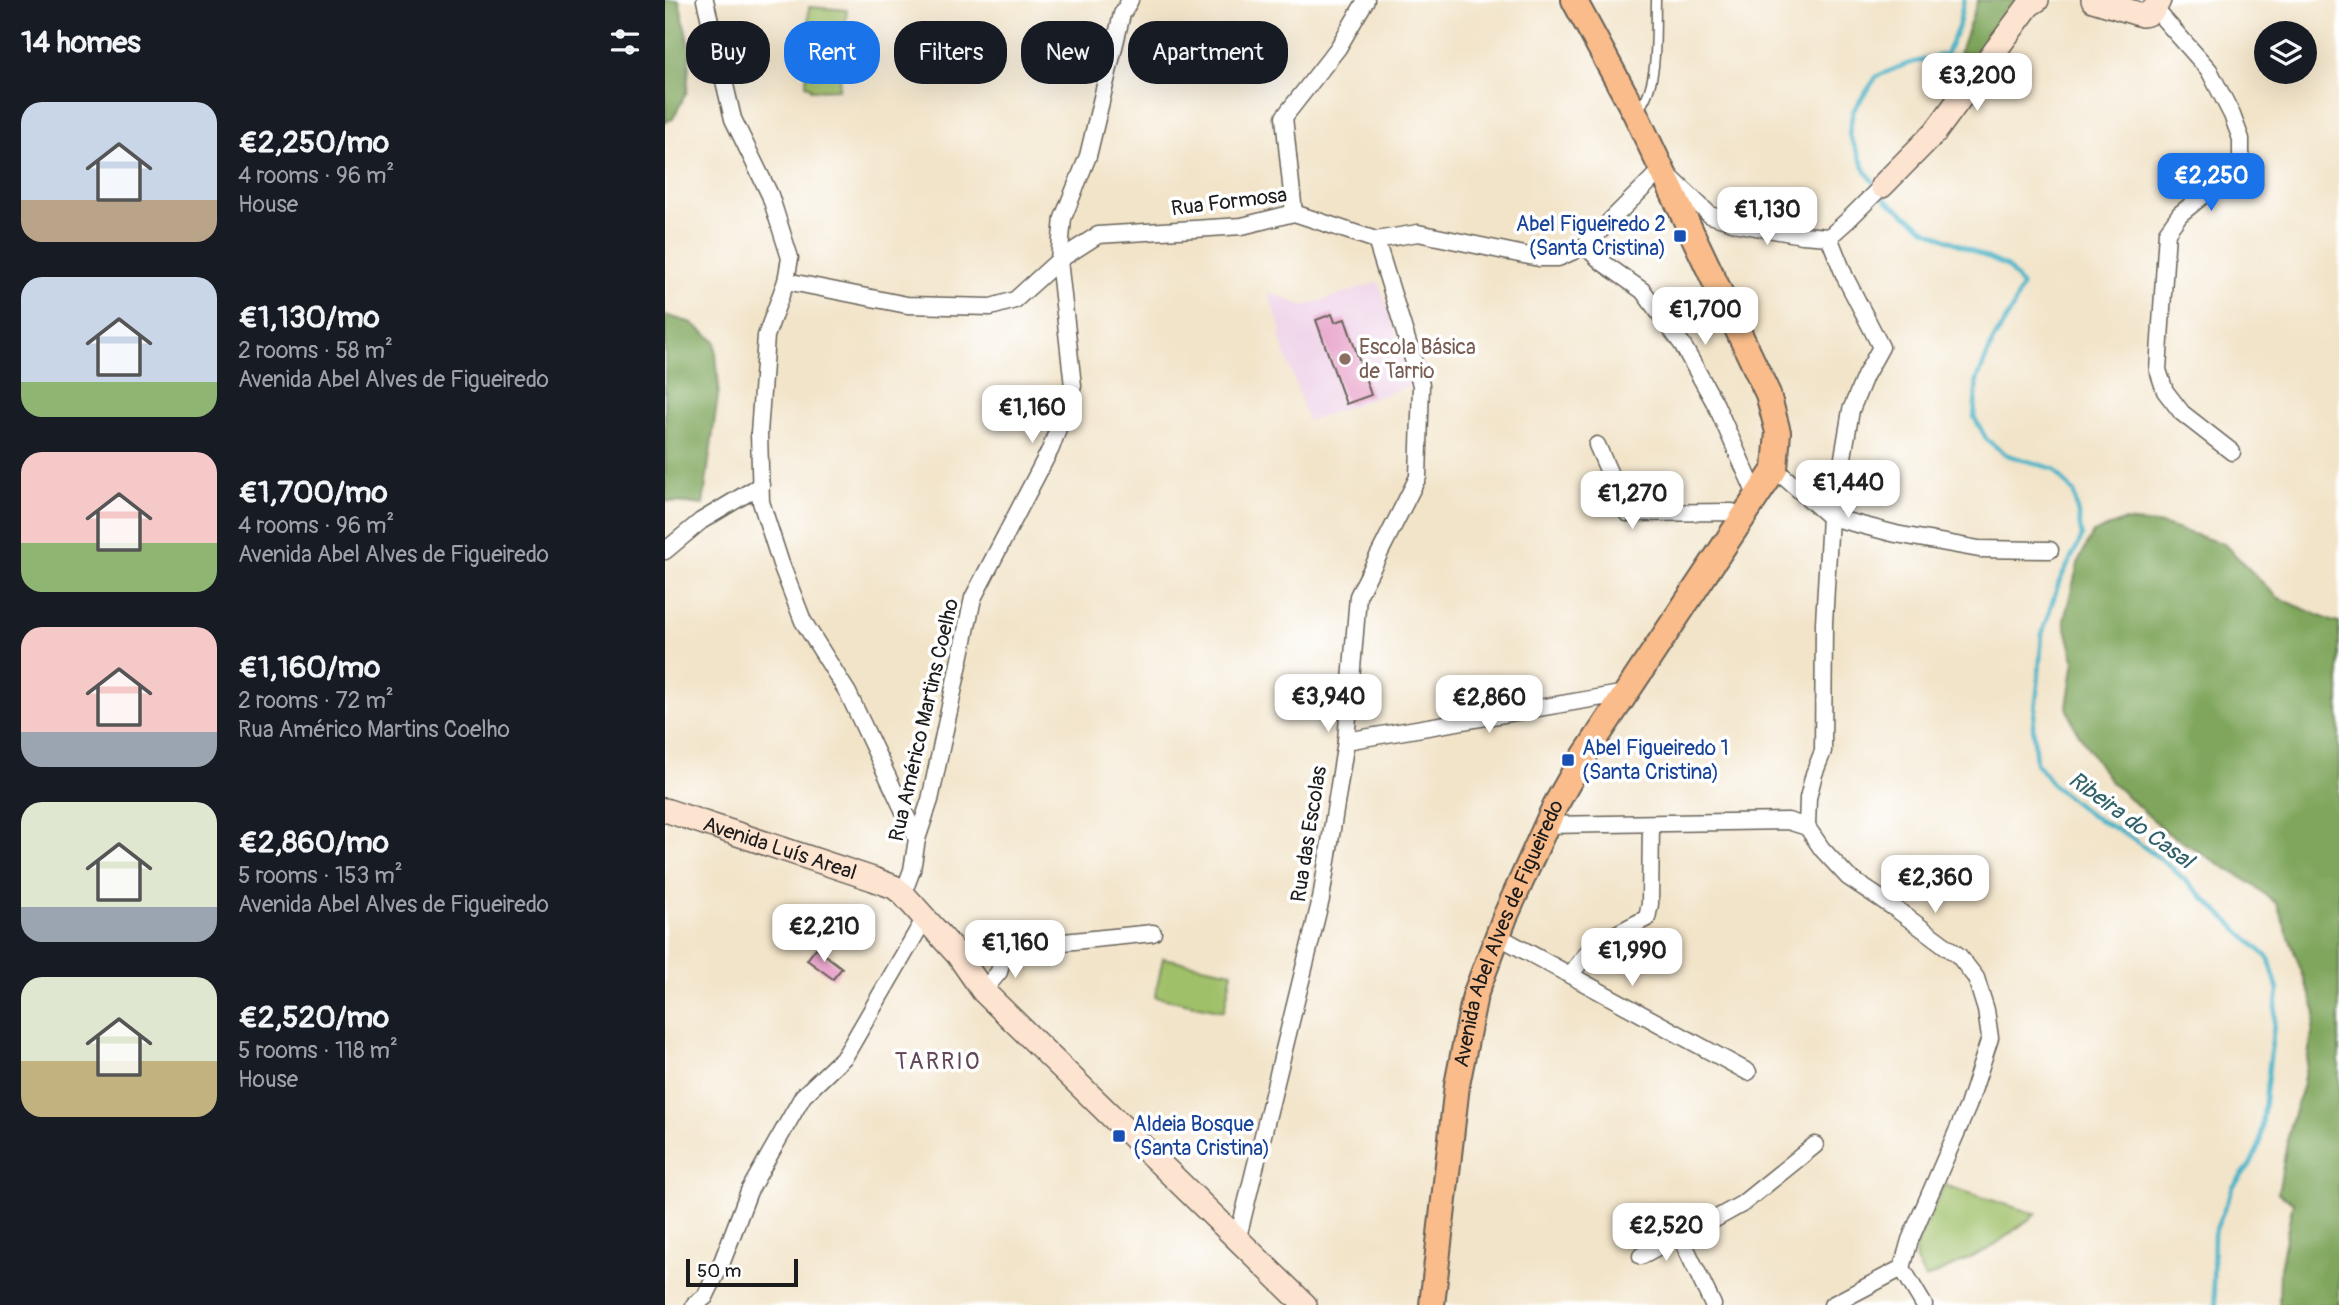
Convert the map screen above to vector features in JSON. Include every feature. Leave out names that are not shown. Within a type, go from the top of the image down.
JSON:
[{"type":"main road","name":"Avenida Abel Alves de Figueiredo","points":[[1432,1305],[1457,1085],[1475,995],[1498,936],[1547,825],[1577,767],[1775,469],[1778,432],[1768,394],[1635,113],[1574,0]]},
{"type":"street","points":[[705,0],[733,119],[769,195],[790,258],[786,281],[765,336],[759,433],[761,502],[803,621],[848,692],[917,838]]},
{"type":"street","name":"Rua Américo Martins Coelho","points":[[903,894],[930,800],[972,598],[1051,448],[1073,386],[1059,260],[1063,218],[1088,156],[1122,14],[1130,0]]},
{"type":"street","points":[[1294,213],[1285,117],[1338,48],[1366,0]]},
{"type":"street","points":[[1662,169],[1710,215],[1739,224],[1829,237],[1935,131],[2029,5],[2037,0]]},
{"type":"street","points":[[2093,0],[2141,15],[2149,14],[2157,4],[2209,70],[2241,139],[2241,160],[2231,173],[2180,214],[2167,232],[2158,370],[2165,391],[2182,413],[2232,452]]},
{"type":"street","name":"Rua Formosa","points":[[786,281],[907,304],[991,307],[1015,300],[1059,260],[1098,235],[1242,226],[1294,213],[1376,240],[1418,233],[1539,258],[1558,258],[1585,246],[1662,169]]},
{"type":"street","points":[[1829,237],[1845,277],[1881,347],[1851,410],[1837,493],[1830,517],[1823,751],[1808,798],[1807,827],[1822,849],[1848,877],[1959,956],[1976,978],[1986,1010],[1990,1038],[1968,1106],[1910,1240],[1902,1268],[1832,1305]]},
{"type":"street","name":"Rua das Escolas","points":[[1238,1237],[1321,898],[1346,741],[1358,596],[1418,477],[1421,385],[1376,240]]},
{"type":"street","points":[[1585,246],[1602,262],[1643,291],[1682,344],[1716,405],[1757,497]]},
{"type":"street","points":[[1597,445],[1627,513],[1732,512],[1743,519]]},
{"type":"street","points":[[1775,469],[1830,517],[1896,534],[1979,548],[2050,550]]},
{"type":"street","points":[[665,551],[701,521],[761,485]]},
{"type":"street","points":[[1346,741],[1626,693]]},
{"type":"street","name":"Avenida Luís Areal","points":[[665,810],[894,887],[958,955],[983,991],[1305,1305]]},
{"type":"street","points":[[1547,825],[1788,821],[1807,827]]},
{"type":"street","points":[[1570,975],[1593,946],[1647,918],[1650,904],[1651,825]]},
{"type":"street","points":[[694,1305],[705,1297],[722,1262],[749,1191],[803,1096],[845,1056],[925,918]]},
{"type":"street","points":[[958,955],[981,946],[1004,948],[1153,933]]},
{"type":"street","points":[[1498,936],[1748,1073]]},
{"type":"street","points":[[983,991],[999,972],[1004,948]]},
{"type":"street","points":[[1641,1256],[1672,1239],[1681,1238],[1742,1204],[1815,1145]]},
{"type":"street","points":[[1681,1238],[1713,1305]]},
{"type":"street","points":[[1902,1268],[1924,1305]]},
{"type":"lane","points":[[1635,113],[1649,96],[1653,78],[1657,0]]},
{"type":"shaded area","name":"Escola Básica de Tarrio","points":[[1379,282],[1412,382],[1408,386],[1308,421],[1279,335],[1282,333],[1268,292],[1301,307]]},
{"type":"green space","points":[[665,0],[679,0],[686,32],[687,91],[673,119],[665,122]]},
{"type":"green space","points":[[1978,0],[2021,0],[1978,53],[1959,54]]},
{"type":"green space","points":[[809,7],[847,10],[846,21],[808,21]]},
{"type":"green space","points":[[840,84],[839,89],[811,90],[811,87],[806,85]]},
{"type":"green space","points":[[665,315],[692,323],[715,341],[719,389],[703,505],[665,501]]},
{"type":"green space","points":[[2123,521],[2164,525],[2224,544],[2277,597],[2339,623],[2339,1305],[2279,1305],[2280,1268],[2293,1202],[2278,1194],[2290,1125],[2301,1093],[2316,1012],[2277,904],[2252,884],[2168,833],[2110,781],[2075,728],[2067,707],[2074,660],[2064,620],[2079,560],[2093,533]]},
{"type":"green space","points":[[1163,958],[1232,972],[1224,1011],[1155,997]]},
{"type":"green space","points":[[1944,1185],[2036,1214],[1989,1249],[1925,1279],[1916,1261],[1915,1248]]},
{"type":"building","points":[[1332,314],[1335,322],[1345,319],[1371,395],[1346,404],[1316,320]]},
{"type":"building","points":[[816,948],[842,968],[833,979],[807,960]]},
{"type":"waterway","name":"Ribeira do Casal","points":[[1874,183],[1849,134],[1853,111],[1877,76],[1907,64],[1946,54],[1958,28],[1964,0]]},
{"type":"waterway","name":"Ribeira do Casal","points":[[1882,193],[1887,201],[1927,230],[2008,267],[2022,286],[2012,310],[1993,341],[1977,380],[1974,417],[1987,440],[2007,455],[2054,469],[2074,493],[2082,537],[2059,582],[2042,634],[2033,726],[2036,763],[2054,786],[2090,815],[2129,836],[2171,867],[2269,959],[2278,990],[2260,1144],[2250,1165],[2233,1187],[2214,1234],[2213,1283],[2216,1305]]},
{"type":"place","name":"Abel Figueiredo 2 (Santa Cristina)","points":[[1680,236]]},
{"type":"place","name":"Escola Básica de Tarrio","points":[[1345,359]]},
{"type":"place","name":"Abel Figueiredo 1 (Santa Cristina)","points":[[1568,760]]},
{"type":"place","name":"Aldeia Bosque (Santa Cristina)","points":[[1119,1136]]},
{"type":"district","name":"TARRIO","points":[[938,1061]]}]
